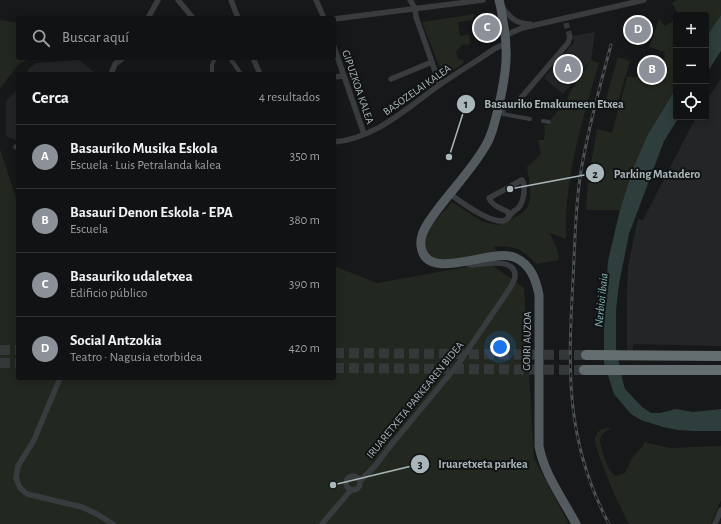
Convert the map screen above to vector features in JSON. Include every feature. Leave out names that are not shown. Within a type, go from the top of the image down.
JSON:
[{"type":"highway","points":[[590,355],[721,356]]},
{"type":"highway","points":[[589,370],[721,370]]},
{"type":"main road","points":[[450,194],[487,144],[501,107],[506,65],[507,21],[500,2]]},
{"type":"main road","name":"GOIRI AUZOA","points":[[450,194],[428,222],[424,230],[421,245],[427,259],[432,262],[446,265],[498,255],[508,255],[516,258],[528,268],[537,283],[539,295],[539,446],[545,467],[576,524]]},
{"type":"street","points":[[149,16],[158,0]]},
{"type":"street","points":[[178,0],[191,16]]},
{"type":"street","points":[[231,0],[237,16]]},
{"type":"street","points":[[316,0],[323,16]]},
{"type":"street","points":[[410,0],[415,8],[416,16],[440,85]]},
{"type":"street","points":[[336,18],[483,0]]},
{"type":"street","points":[[506,35],[513,30],[566,21],[600,10],[643,0]]},
{"type":"street","points":[[507,21],[542,24]]},
{"type":"street","points":[[530,119],[503,114],[501,107],[514,106],[568,43],[570,37]]},
{"type":"street","name":"BASOZELAI KALEA","points":[[336,142],[344,141],[387,124],[440,85],[494,49],[500,46],[507,46]]},
{"type":"street","name":"GIPUZKOA KALEA","points":[[336,53],[364,134]]},
{"type":"street","points":[[112,72],[114,64],[120,60]]},
{"type":"street","points":[[212,72],[212,65],[214,60]]},
{"type":"street","points":[[231,60],[240,72]]},
{"type":"street","points":[[254,60],[259,72]]},
{"type":"street","points":[[391,79],[432,62]]},
{"type":"street","points":[[336,77],[344,76]]},
{"type":"street","points":[[543,121],[549,122]]},
{"type":"street","points":[[450,194],[476,212],[503,221],[507,220],[521,205],[524,191],[524,182],[522,180],[489,198],[496,206],[508,212],[509,217]]},
{"type":"street","name":"IRUARETXETA PARKEAREN BIDEA","points":[[360,481],[375,466],[459,363],[510,288],[515,277],[514,271],[510,265],[503,263],[471,265],[468,264],[468,261]]},
{"type":"street","points":[[59,380],[34,440],[18,466],[16,478],[20,488],[27,494],[82,507],[113,524]]},
{"type":"street","points":[[322,524],[351,490],[358,488],[360,481],[358,477],[353,475],[347,479],[346,486],[351,490]]},
{"type":"street","points":[[715,524],[721,510]]},
{"type":"shaded area","points":[[677,0],[721,0],[721,15],[709,33],[709,12],[677,12],[672,3]]},
{"type":"shaded area","points":[[475,14],[473,20],[458,22],[460,36],[469,34],[470,44],[462,45],[456,51],[458,59],[463,60],[464,63],[444,77],[441,76],[441,71],[422,22]]},
{"type":"shaded area","points":[[721,15],[721,51],[709,69],[709,48],[709,33]]},
{"type":"shaded area","points":[[659,19],[665,26],[673,21],[673,93],[647,136],[632,171],[620,210],[586,210],[588,181],[597,129],[612,133],[627,77],[654,77],[669,69],[663,62],[665,52],[649,47]]},
{"type":"shaded area","points":[[0,20],[16,23],[16,60],[27,60],[19,64],[0,88]]},
{"type":"shaded area","points":[[595,32],[591,60],[563,94],[544,78],[574,42],[573,36]]},
{"type":"shaded area","points":[[618,57],[630,61],[617,105],[605,102]]},
{"type":"shaded area","points":[[79,60],[94,72],[28,72],[29,68],[37,63]]},
{"type":"shaded area","points":[[591,60],[599,63],[575,150],[568,194],[566,239],[550,233],[557,249],[559,260],[536,264],[527,255],[517,249],[494,247],[498,255],[436,261],[424,249],[426,231],[452,202],[481,221],[497,225],[517,216],[527,208],[530,194],[527,167],[541,154],[538,140],[544,140],[544,125],[547,125],[559,109],[564,108],[570,92]]},
{"type":"shaded area","points":[[721,79],[721,346],[633,344],[633,350],[627,350],[628,267],[638,219],[643,220],[694,120],[709,120],[709,97]]},
{"type":"shaded area","points":[[16,91],[16,140],[6,136],[6,101]]},
{"type":"shaded area","points":[[673,93],[673,120],[677,120],[664,141],[629,234],[619,284],[616,310],[616,348],[622,378],[625,389],[642,407],[651,413],[660,413],[676,409],[693,412],[721,409],[721,431],[678,430],[641,420],[631,414],[614,394],[604,363],[604,319],[608,261],[620,210],[632,171],[647,136]]},
{"type":"shaded area","points":[[0,149],[16,198],[16,380],[336,380],[336,267],[377,283],[489,263],[524,288],[534,458],[569,524],[0,524]]},
{"type":"shaded area","points":[[603,429],[611,429],[604,432],[600,442],[607,465],[616,476],[625,473],[632,458],[643,446],[644,442],[670,448],[721,446],[721,500],[711,524],[629,524],[610,484],[595,443],[598,432]]},
{"type":"tunnel","points":[[566,23],[570,37]]},
{"type":"tunnel","points":[[0,350],[16,350]]},
{"type":"tunnel","points":[[336,353],[586,355]]},
{"type":"tunnel","points":[[0,363],[16,363]]},
{"type":"tunnel","points":[[336,368],[584,370]]},
{"type":"railway","points":[[609,524],[584,464],[577,434],[573,405],[570,344],[579,185],[591,123],[611,45]]},
{"type":"place","name":"Basauriko udaletxea","points":[[487,28]]},
{"type":"place","name":"Social Antzokia","points":[[638,30]]},
{"type":"place","name":"Basauriko Musika Eskola","points":[[568,69]]},
{"type":"place","name":"Basauri Denon Eskola - EPA","points":[[652,70]]},
{"type":"place","name":"Basauriko Emakumeen Etxea","points":[[449,157]]},
{"type":"place","name":"Parking Matadero","points":[[510,189]]},
{"type":"place","name":"Iruaretxeta parkea","points":[[333,485]]},
{"type":"water label","name":"Nerbioi ibaia","points":[[601,300]]}]
